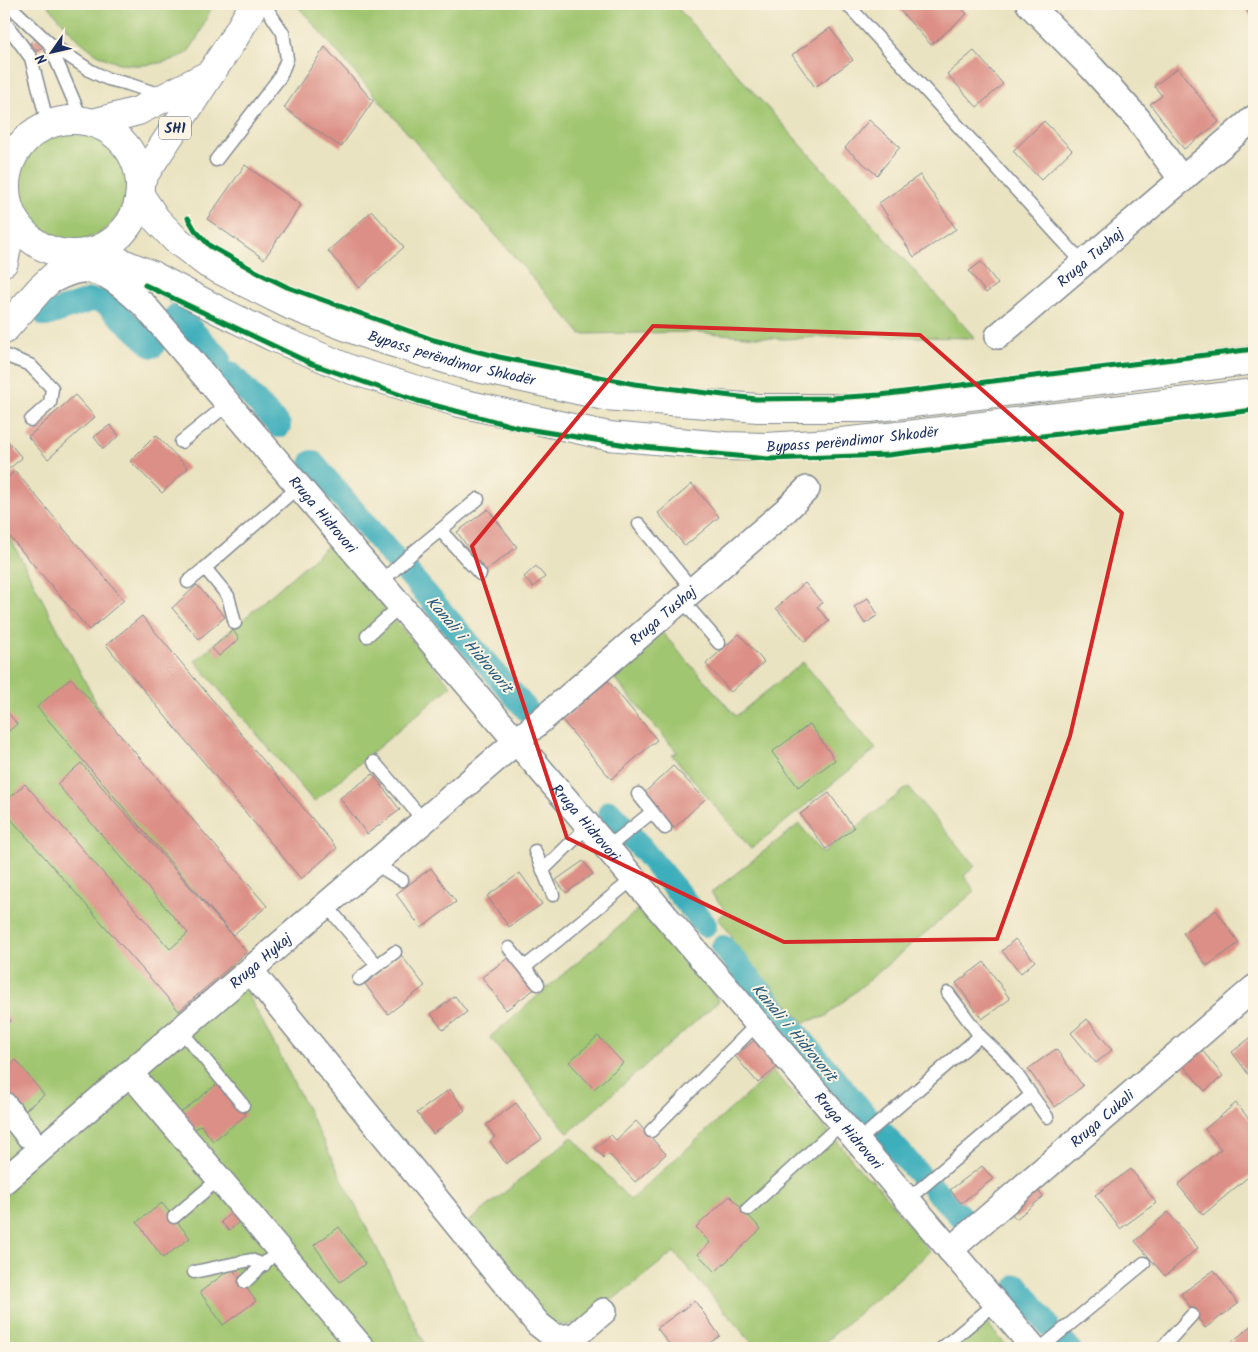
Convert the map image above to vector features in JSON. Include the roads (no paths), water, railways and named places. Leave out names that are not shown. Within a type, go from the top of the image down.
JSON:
[{"type":"main road","name":"SH1","points":[[210,74],[138,111],[88,121],[70,119],[48,124],[25,140],[10,144],[6,195],[13,217],[24,233],[40,245],[58,252],[87,252],[103,247],[124,231],[132,220],[140,188],[254,4]]},
{"type":"main road","points":[[88,121],[111,132],[126,145],[136,162],[140,188]]},
{"type":"main road","name":"Bypass perëndimor Shkodër","points":[[140,188],[156,218],[175,239],[208,264],[292,306],[368,335],[464,365],[605,396],[758,408],[870,408],[1254,360]]},
{"type":"main road","name":"SH1","points":[[4,262],[13,217]]},
{"type":"main road","name":"SH1","points":[[4,330],[49,282],[87,252]]},
{"type":"main road","name":"Bypass perëndimor Shkodër","points":[[87,252],[152,275],[220,312],[273,337],[352,370],[456,402],[608,436],[725,446],[775,446],[907,435],[1254,393]]},
{"type":"street","points":[[1029,4],[1138,119],[1182,180]]},
{"type":"street","name":"Rruga Tushaj","points":[[998,336],[1254,118]]},
{"type":"street","name":"Rruga Hidrovori","points":[[87,252],[122,278],[136,299]]},
{"type":"street","name":"Rruga Hidrovori","points":[[49,282],[68,273],[83,270],[98,272],[112,279],[150,312],[1034,1348]]},
{"type":"street","name":"Rruga Tushaj","points":[[516,742],[786,511],[807,489]]},
{"type":"street","name":"Rruga Hykaj","points":[[4,1180],[516,742]]},
{"type":"street","points":[[250,970],[538,1324],[556,1338],[575,1336],[604,1311]]},
{"type":"street","name":"Rruga Cukali","points":[[950,1250],[1254,988]]},
{"type":"street","points":[[130,1073],[219,1179],[272,1258],[362,1348]]},
{"type":"street","points":[[4,1105],[28,1135]]},
{"type":"lane","points":[[8,4],[49,44],[91,71],[108,80],[128,84],[167,97]]},
{"type":"lane","points":[[216,160],[280,77],[287,59],[283,33],[264,4]]},
{"type":"lane","points":[[847,4],[1083,264]]},
{"type":"lane","points":[[4,21],[31,58],[48,124]]},
{"type":"lane","points":[[49,44],[88,121]]},
{"type":"lane","points":[[4,355],[30,365],[52,388],[50,403],[31,420]]},
{"type":"lane","points":[[181,442],[228,404]]},
{"type":"lane","points":[[188,582],[298,487]]},
{"type":"lane","points":[[380,582],[478,499]]},
{"type":"lane","points":[[639,524],[719,642]]},
{"type":"lane","points":[[440,530],[480,574]]},
{"type":"lane","points":[[205,568],[228,596],[235,623]]},
{"type":"lane","points":[[367,636],[400,606]]},
{"type":"lane","points":[[374,762],[424,821]]},
{"type":"lane","points":[[638,794],[665,828]]},
{"type":"lane","points":[[607,848],[652,812]]},
{"type":"lane","points":[[543,870],[588,826]]},
{"type":"lane","points":[[535,851],[553,895]]},
{"type":"lane","points":[[377,861],[385,870],[402,880]]},
{"type":"lane","points":[[525,967],[633,879]]},
{"type":"lane","points":[[326,905],[377,965]]},
{"type":"lane","points":[[509,948],[538,984]]},
{"type":"lane","points":[[359,979],[396,952]]},
{"type":"lane","points":[[948,992],[980,1036],[1003,1058],[1047,1117]]},
{"type":"lane","points":[[651,1131],[757,1024]]},
{"type":"lane","points":[[179,1030],[243,1105]]},
{"type":"lane","points":[[748,1209],[980,1036]]},
{"type":"lane","points":[[908,1200],[1031,1095]]},
{"type":"lane","points":[[174,1218],[219,1179]]},
{"type":"lane","points":[[194,1272],[251,1260],[272,1258]]},
{"type":"lane","points":[[245,1282],[272,1258]]},
{"type":"lane","points":[[1041,1348],[1144,1264]]},
{"type":"lane","points":[[942,1348],[996,1303]]},
{"type":"lane","points":[[1162,1348],[1192,1315]]},
{"type":"waterway","name":"Kanali i Hidrovorit","points":[[46,315],[91,300],[104,302],[153,346]]},
{"type":"waterway","name":"Kanali i Hidrovorit","points":[[177,315],[219,358]]},
{"type":"waterway","name":"Kanali i Hidrovorit","points":[[231,374],[279,426]]},
{"type":"waterway","name":"Kanali i Hidrovorit","points":[[312,462],[394,558]]},
{"type":"waterway","name":"Kanali i Hidrovorit","points":[[407,572],[533,717]]},
{"type":"waterway","name":"Kanali i Hidrovorit","points":[[610,812],[623,826]]},
{"type":"waterway","name":"Kanali i Hidrovorit","points":[[632,837],[705,925]]},
{"type":"waterway","name":"Kanali i Hidrovorit","points":[[723,947],[867,1117]]},
{"type":"waterway","name":"Kanali i Hidrovorit","points":[[881,1131],[919,1174]]},
{"type":"waterway","name":"Kanali i Hidrovorit","points":[[934,1189],[965,1221]]},
{"type":"waterway","name":"Kanali i Hidrovorit","points":[[1018,1286],[1047,1324]]},
{"type":"waterway","name":"Kanali i Hidrovorit","points":[[1062,1340],[1069,1348]]}]
